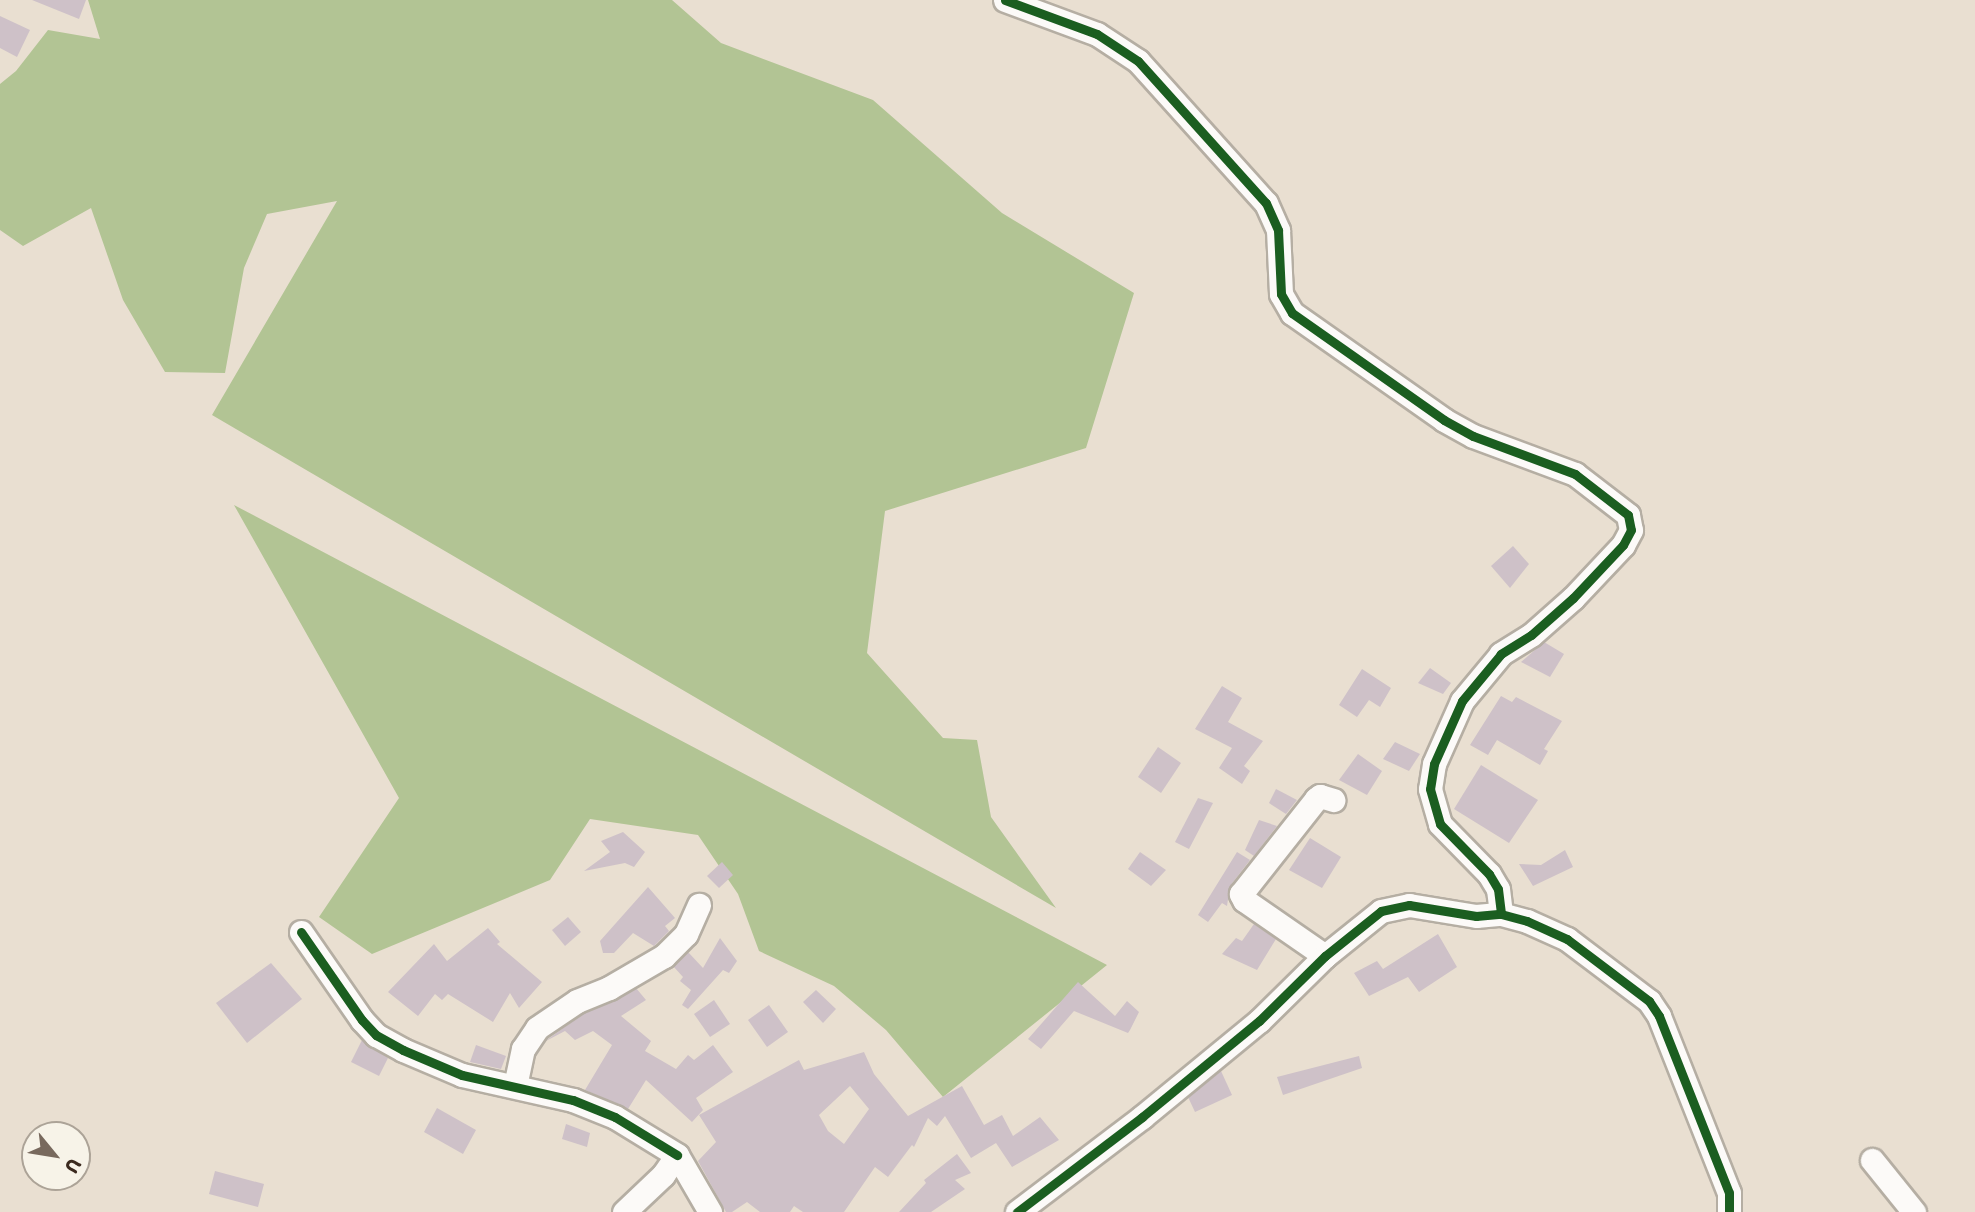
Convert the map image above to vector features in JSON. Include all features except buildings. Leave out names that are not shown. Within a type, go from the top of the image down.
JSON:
[{"type":"street","points":[[1005,0],[1097,34],[1138,61],[1266,202],[1278,230],[1281,293],[1292,313],[1444,420],[1473,436],[1575,474],[1628,515],[1631,530],[1623,545],[1573,598],[1531,635],[1501,654],[1462,701],[1434,764],[1430,789],[1440,824],[1489,874],[1498,889],[1501,914]]},
{"type":"street","points":[[1325,956],[1244,900],[1241,894],[1316,799],[1320,796],[1333,800]]},
{"type":"street","points":[[515,1086],[523,1049],[537,1028],[576,1001],[608,988],[664,956],[686,934],[699,905]]},
{"type":"street","points":[[1017,1212],[1142,1117],[1259,1021],[1325,956],[1381,911],[1396,906],[1476,916],[1501,914],[1527,920],[1567,939],[1649,1001],[1659,1016],[1728,1193],[1729,1212]]},
{"type":"street","points":[[301,932],[362,1020],[376,1035],[435,1065],[496,1084],[573,1100],[615,1117],[677,1155],[710,1212]]},
{"type":"street","points":[[624,1212],[663,1175],[677,1155]]},
{"type":"street","points":[[1872,1160],[1914,1212]]},
{"type":"green space","points":[[88,0],[672,0],[721,43],[873,100],[1002,213],[1134,293],[1086,448],[885,511],[867,653],[943,738],[977,740],[991,817],[1056,908],[212,415],[337,201],[267,214],[244,268],[225,373],[165,372],[123,300],[91,208],[23,246],[0,230],[0,84],[16,71],[48,30],[100,39]]},
{"type":"green space","points":[[234,505],[1107,965],[943,1097],[886,1030],[834,986],[759,951],[738,894],[698,835],[590,819],[550,880],[372,954],[319,917],[399,798]]},
{"type":"cycle path","points":[[1005,0],[1097,34],[1138,61],[1266,203],[1278,230],[1281,294],[1292,313],[1444,420],[1473,436],[1575,474],[1628,515],[1631,530],[1623,545],[1573,598],[1531,635],[1501,654],[1462,701],[1434,764],[1430,789],[1440,824],[1489,874],[1498,889],[1501,914]]},
{"type":"cycle path","points":[[1017,1212],[1142,1117],[1259,1021],[1325,956],[1381,911],[1409,905],[1476,916],[1501,914],[1527,921],[1567,939],[1649,1001],[1659,1016],[1729,1193],[1729,1212]]},
{"type":"cycle path","points":[[301,932],[362,1020],[376,1035],[403,1050],[462,1075],[573,1100],[615,1117],[677,1155]]}]
